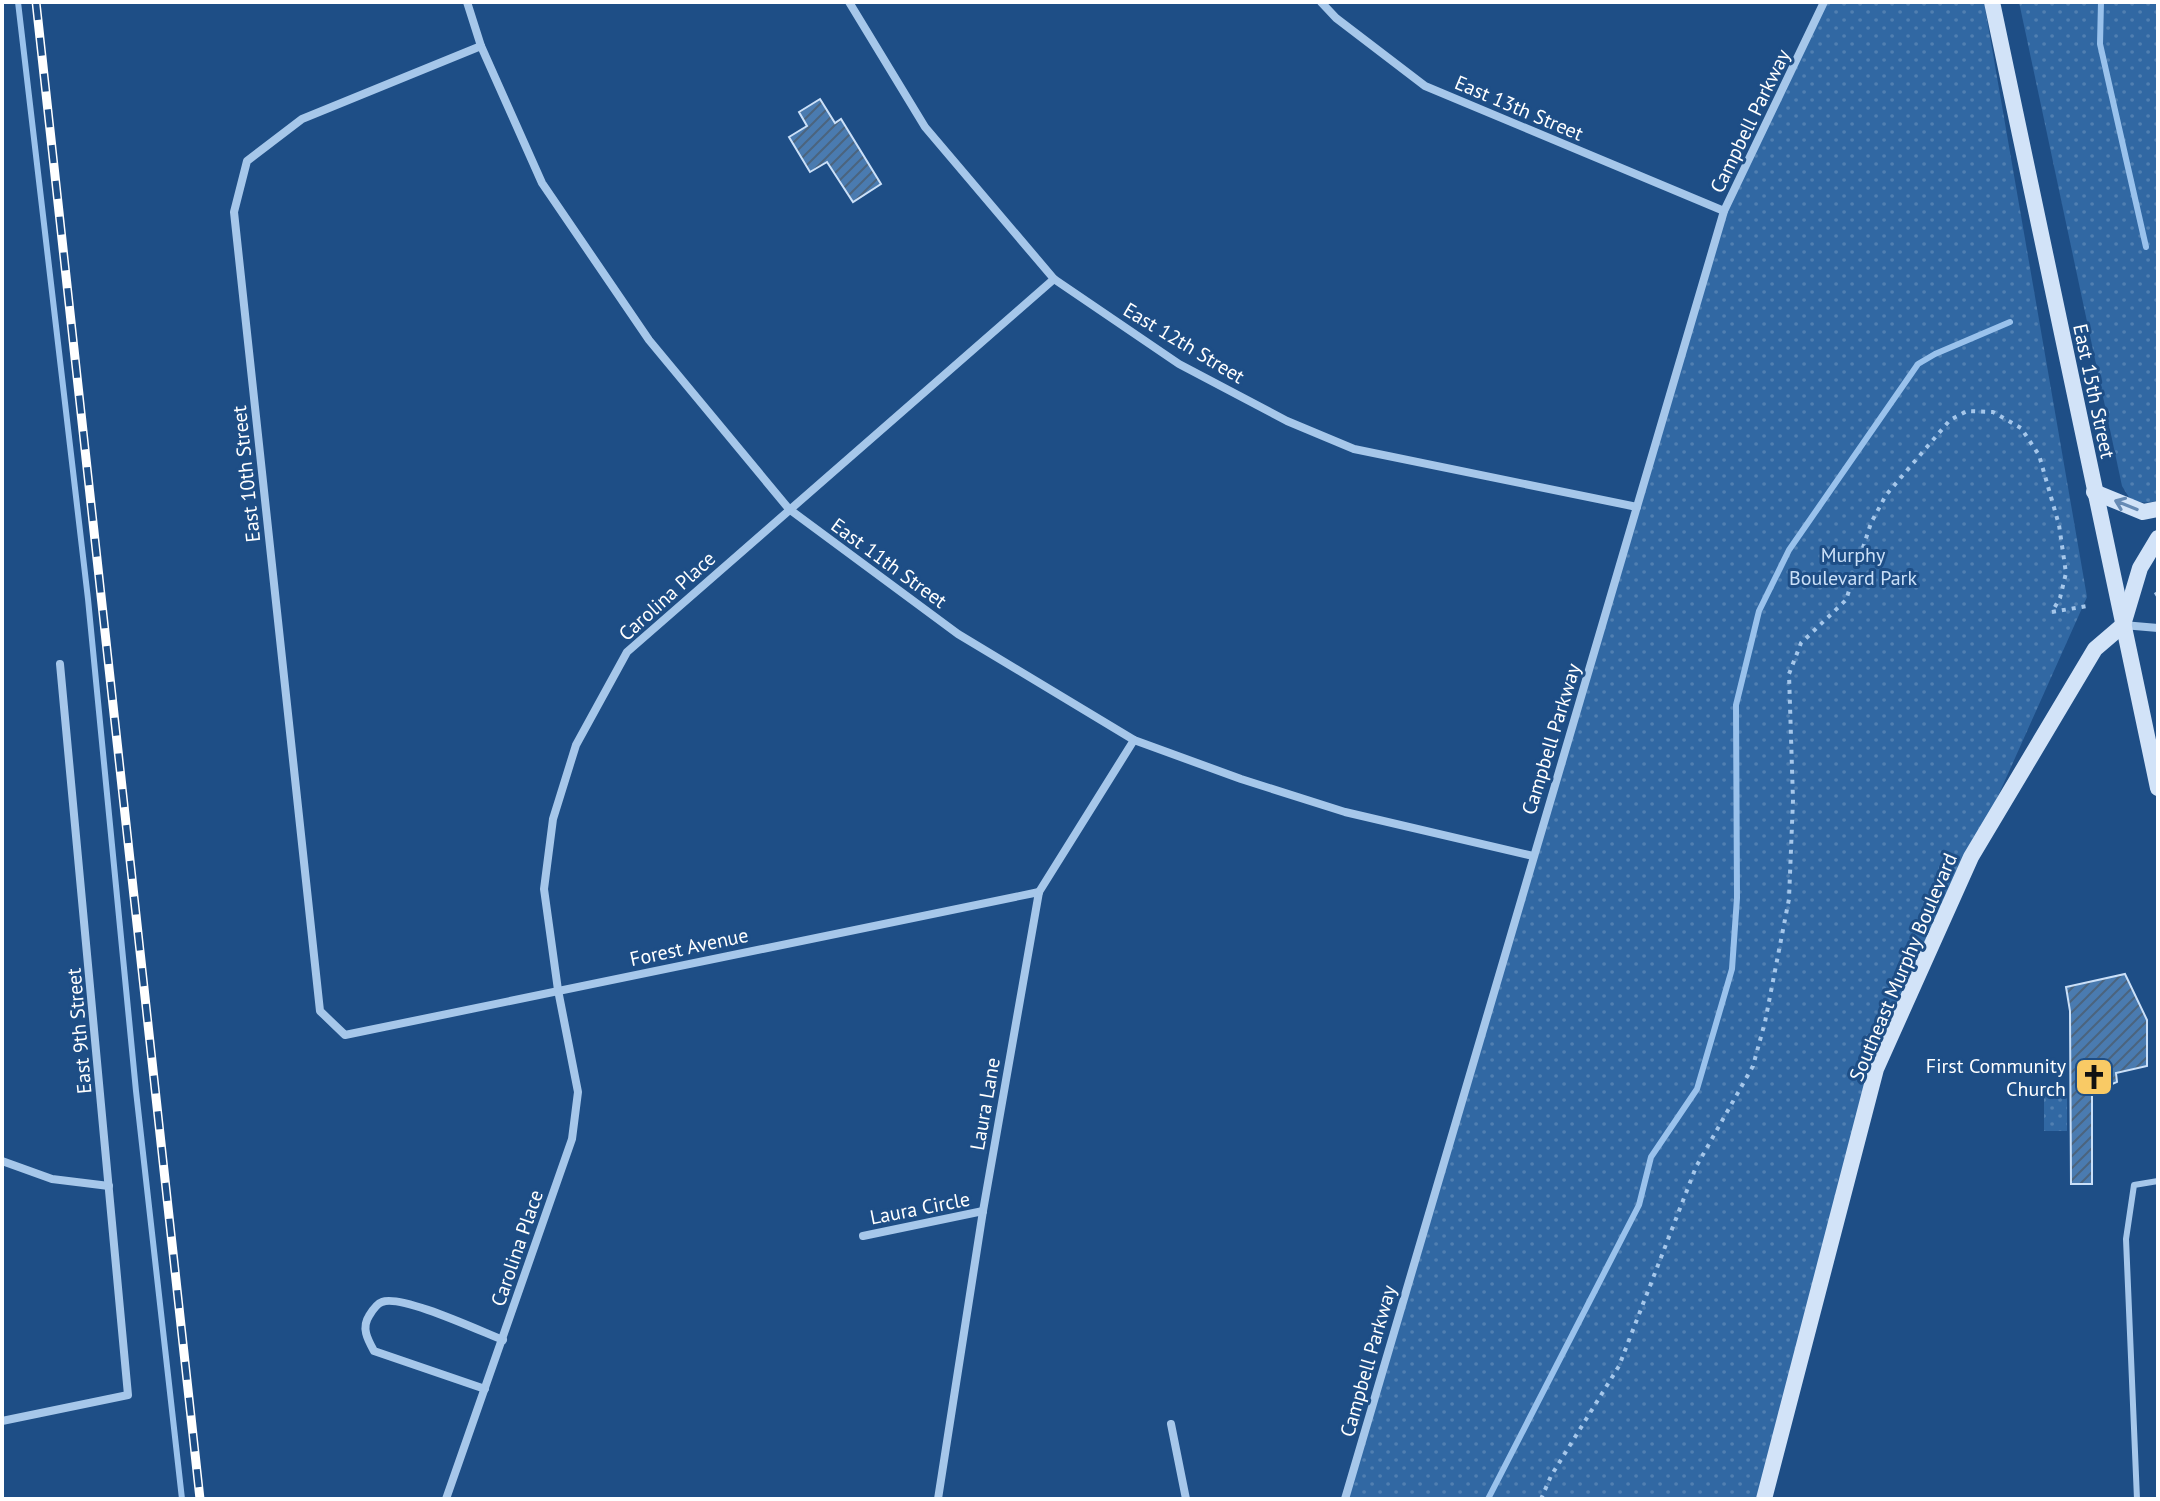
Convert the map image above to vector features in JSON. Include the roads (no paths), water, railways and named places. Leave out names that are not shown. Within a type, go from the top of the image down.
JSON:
[{"type":"street","name":"East 11th Street","points":[[467,2],[481,46],[542,183],[649,340],[789,509],[958,634],[1134,740],[1345,812],[1533,856]]},
{"type":"street","name":"East 12th Street","points":[[849,2],[925,127],[1054,279],[1179,364],[1287,421],[1354,449],[1637,507]]},
{"type":"street","name":"East 13th Street","points":[[1321,2],[1336,18],[1425,86],[1724,211]]},
{"type":"street","name":"Campbell Parkway","points":[[1345,1499],[1724,211],[1824,2]]},
{"type":"street","name":"East 15th Street","points":[[1992,2],[2158,788]]},
{"type":"street","name":"East 10th Street","points":[[345,1035],[320,1011],[234,212],[247,161],[302,119],[481,46]]},
{"type":"street","name":"Carolina Place","points":[[446,1499],[572,1139],[578,1092],[558,990],[544,889],[553,819],[576,745],[627,652],[1054,279]]},
{"type":"street","points":[[2094,492],[2143,512],[2158,509]]},
{"type":"street","points":[[2158,538],[2140,568],[2123,625],[2158,628]]},
{"type":"street","name":"Southeast Murphy Boulevard","points":[[1764,1499],[1876,1069],[1971,857],[2095,649],[2123,625]]},
{"type":"street","name":"East 9th Street","points":[[2,1421],[128,1395],[60,664]]},
{"type":"street","name":"Laura Lane","points":[[938,1499],[983,1211],[1039,892],[1134,740]]},
{"type":"street","name":"Forest Avenue","points":[[345,1035],[1039,892]]},
{"type":"street","points":[[2,1161],[52,1179],[109,1186]]},
{"type":"street","name":"Laura Circle","points":[[863,1236],[983,1211]]},
{"type":"street","name":"Carolina Place","points":[[485,1389],[374,1351],[367,1337],[365,1321],[383,1301],[407,1303],[503,1340]]},
{"type":"street","points":[[1171,1424],[1186,1499]]},
{"type":"lane","points":[[2137,1499],[2126,1239],[2134,1185],[2158,1181]]},
{"type":"waterway","points":[[18,2],[88,599],[136,1091],[182,1499]]},
{"type":"waterway","points":[[2101,2],[2100,44],[2146,247]]},
{"type":"waterway","points":[[1488,1499],[1639,1205],[1651,1157],[1697,1089],[1732,969],[1737,898],[1736,705],[1759,611],[1789,550],[1918,364],[2010,322]]},
{"type":"railway","points":[[36,2],[200,1499]]},
{"type":"place","name":"First Community Church","points":[[2094,1077]]},
{"type":"park label","name":"Murphy Boulevard Park","points":[[1853,566]]}]
